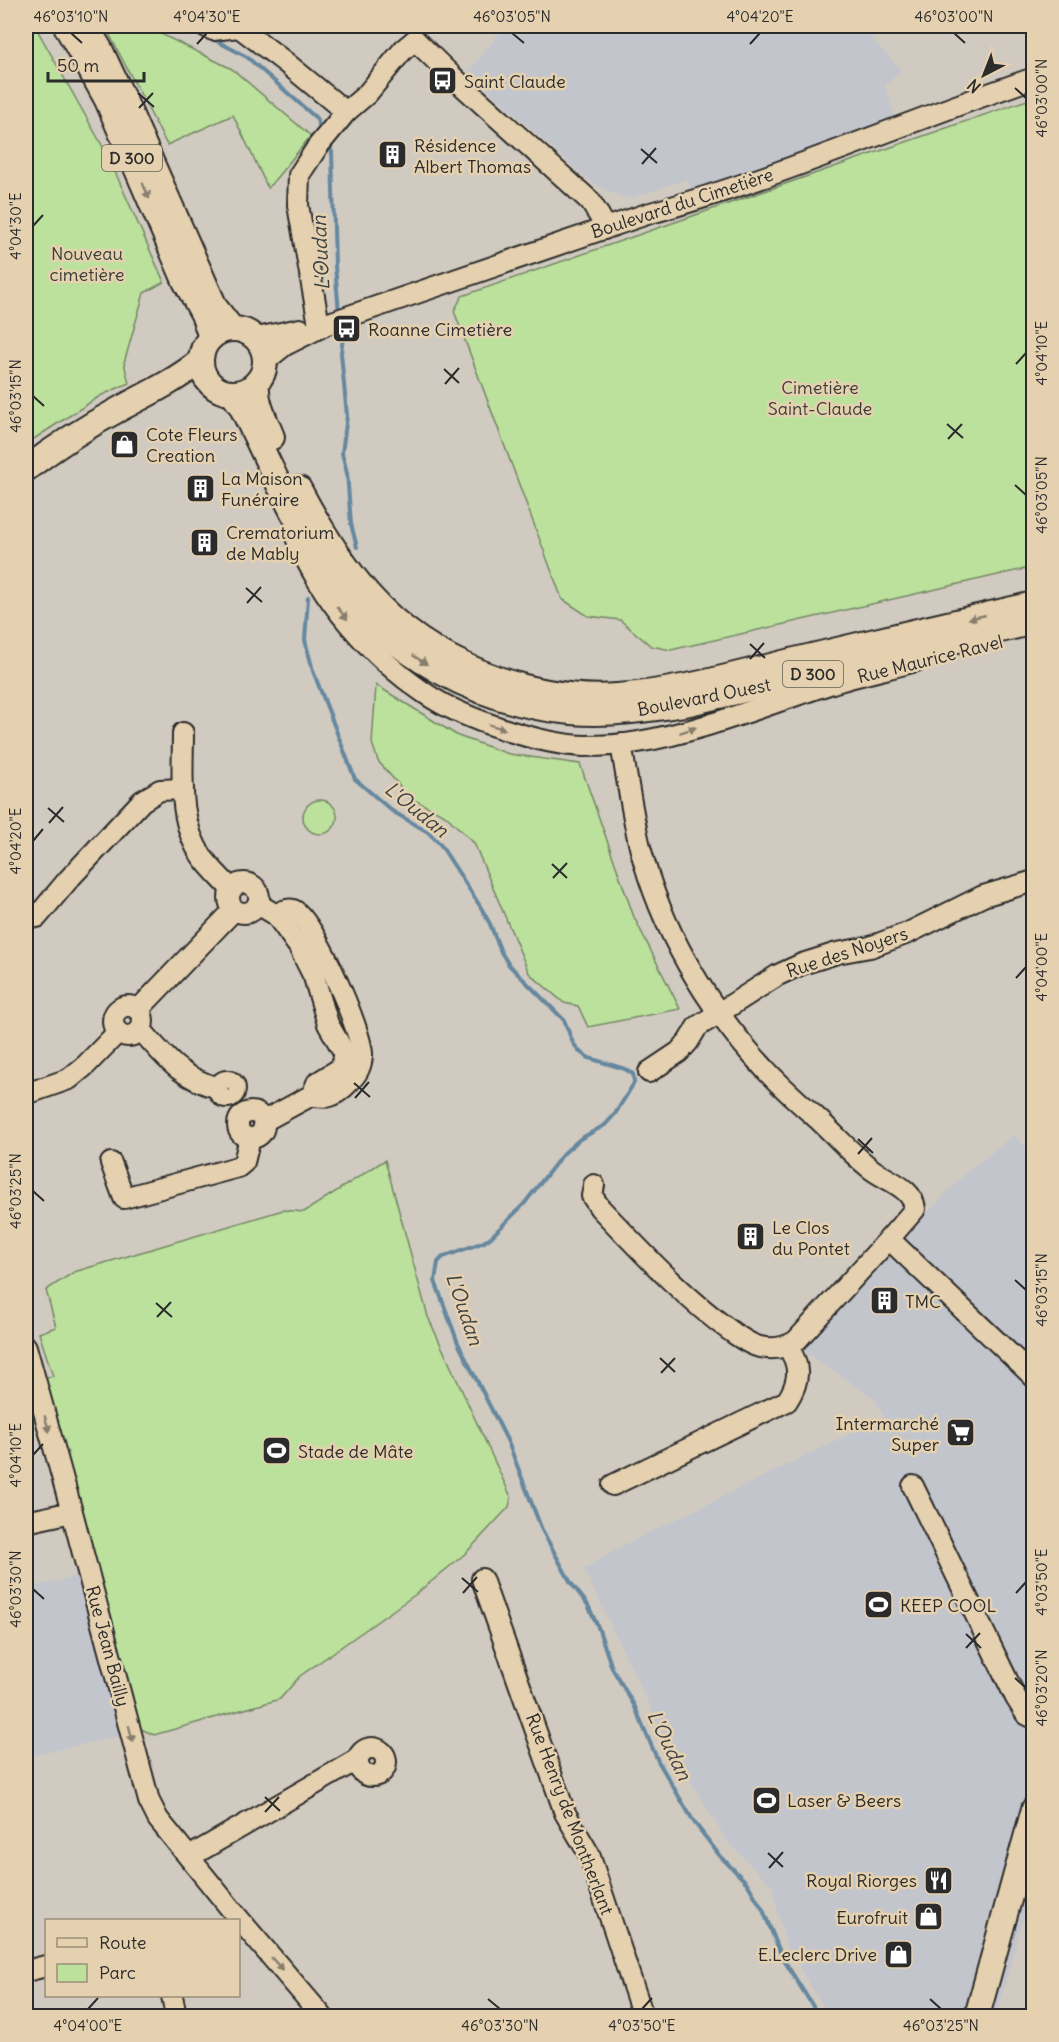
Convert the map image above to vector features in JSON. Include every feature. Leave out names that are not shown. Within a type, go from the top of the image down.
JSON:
[{"type":"main road","name":"D 300","points":[[66,26],[107,100],[185,281],[202,314],[232,334]]},
{"type":"main road","name":"D 300","points":[[86,26],[100,49],[129,111],[215,307],[232,334]]},
{"type":"main road","points":[[232,334],[260,344],[261,372],[244,391],[232,393],[219,390],[204,372],[204,347],[232,334]]},
{"type":"main road","points":[[26,469],[72,436],[117,410],[204,372]]},
{"type":"main road","name":"Boulevard Ouest","points":[[261,372],[256,392],[273,449],[307,539],[334,580],[368,618],[419,660],[454,680],[514,701],[571,712],[638,711],[685,704],[1034,622]]},
{"type":"main road","name":"Boulevard Ouest","points":[[232,393],[273,449],[345,567],[385,611],[415,636],[448,656],[487,674],[520,685],[579,696],[650,692],[730,676],[1034,604]]},
{"type":"main road","points":[[977,2016],[1034,1809]]},
{"type":"street","points":[[209,28],[238,26],[285,62],[341,119]]},
{"type":"street","points":[[332,322],[298,205],[299,175],[318,146],[367,94],[417,33],[450,74],[590,201],[604,229]]},
{"type":"street","name":"Boulevard du Cimetière","points":[[232,334],[262,337],[332,322],[820,157],[1034,78]]},
{"type":"street","name":"Boulevard du Cimetière","points":[[261,372],[285,345],[332,322]]},
{"type":"street","name":"Rue Maurice Ravel","points":[[273,449],[297,539],[316,578],[336,607],[365,641],[403,676],[447,706],[488,724],[530,736],[583,746],[621,744],[672,735],[832,683],[1034,634]]},
{"type":"street","points":[[183,733],[183,789],[186,823],[203,859],[231,889]]},
{"type":"street","points":[[594,1185],[592,1196],[600,1208],[664,1275],[719,1322],[750,1344],[760,1347],[776,1348],[796,1341],[915,1209],[914,1201],[909,1193],[870,1168],[764,1069],[720,1013],[684,958],[653,889],[633,818],[621,744]]},
{"type":"street","points":[[37,917],[68,880],[142,801],[160,790],[183,789]]},
{"type":"street","name":"Rue des Noyers","points":[[649,1072],[679,1052],[697,1028],[778,975],[802,964],[870,946],[908,933],[983,896],[1034,881]]},
{"type":"street","points":[[241,882],[252,884],[259,893],[258,904],[250,912],[239,912],[234,909],[229,900],[231,889],[241,882]]},
{"type":"street","points":[[258,904],[276,915],[288,909],[295,910],[302,917],[320,944],[359,1033],[363,1054],[360,1070],[336,1095],[328,1099],[312,1095],[264,1121]]},
{"type":"street","points":[[140,1020],[234,909]]},
{"type":"street","points":[[26,1094],[69,1079],[86,1065],[118,1032],[113,1021],[118,1010],[130,1006],[170,1062],[198,1082],[225,1091],[245,1113]]},
{"type":"street","points":[[245,1113],[257,1113],[264,1121],[260,1135],[250,1138],[241,1133],[240,1119],[245,1113]]},
{"type":"street","points":[[111,1163],[124,1198],[237,1167],[243,1162],[250,1138]]},
{"type":"street","points":[[889,1239],[1034,1377]]},
{"type":"street","points":[[613,1485],[787,1401],[798,1377],[795,1358],[787,1346]]},
{"type":"street","name":"Rue Jean Bailly","points":[[26,1347],[149,1801],[158,1819],[236,1919]]},
{"type":"street","points":[[913,1486],[1016,1698],[1026,1714],[1034,1718]]},
{"type":"street","points":[[26,1522],[72,1512]]},
{"type":"street","name":"Rue Henry de Montherlant","points":[[482,1579],[565,1813],[590,1854],[643,2016]]},
{"type":"street","points":[[189,1857],[358,1759]]},
{"type":"street","name":"Rue Jean Bailly","points":[[240,1923],[322,2016]]},
{"type":"street","points":[[26,1971],[45,1966]]},
{"type":"street","points":[[172,1997],[176,2016]]},
{"type":"shaded area","points":[[505,26],[886,26],[872,39],[901,70],[885,86],[896,119],[692,191],[687,179],[633,198],[625,198],[602,188],[582,175],[468,72]]},
{"type":"shaded area","points":[[1014,1135],[1033,1154],[1034,1880],[996,2016],[829,2016],[785,1943],[772,1886],[727,1841],[668,1744],[584,1569],[618,1548],[884,1417],[875,1399],[798,1347],[968,1171]]},
{"type":"shaded area","points":[[83,1575],[124,1735],[26,1757],[26,1588]]},
{"type":"green space","name":"Nouveau cimetière","points":[[26,26],[35,26],[108,156],[164,282],[144,293],[124,363],[129,383],[100,396],[26,444]]},
{"type":"green space","points":[[105,26],[145,26],[232,69],[311,136],[268,188],[233,115],[167,145]]},
{"type":"green space","name":"Cimetière Saint-Claude","points":[[1033,98],[1033,567],[671,650],[651,646],[620,620],[588,616],[562,599],[454,311],[462,296]]},
{"type":"green space","points":[[376,685],[458,736],[509,754],[580,764],[634,917],[680,1009],[588,1027],[578,1006],[564,1003],[529,973],[474,843],[445,815],[410,798],[378,761],[372,743]]},
{"type":"green space","points":[[320,800],[332,805],[337,817],[332,829],[320,834],[308,829],[303,817],[308,805]]},
{"type":"green space","name":"Stade de Mâte","points":[[385,1160],[428,1317],[511,1497],[509,1507],[466,1553],[416,1594],[300,1676],[280,1699],[154,1735],[139,1728],[44,1379],[53,1376],[39,1333],[56,1327],[46,1290],[74,1272],[283,1210],[304,1212]]},
{"type":"waterway","name":"L'Oudan","points":[[187,26],[199,31]]},
{"type":"waterway","name":"L'Oudan","points":[[211,38],[247,57],[316,118],[322,132]]},
{"type":"waterway","name":"L'Oudan","points":[[328,144],[332,152],[335,266],[339,313]]},
{"type":"waterway","name":"L'Oudan","points":[[342,326],[341,353],[347,416],[342,453],[347,473],[351,524],[357,547]]},
{"type":"waterway","name":"L'Oudan","points":[[308,597],[305,640],[313,671],[355,779],[392,811],[428,832],[440,844],[480,906],[509,965],[564,1020],[573,1043],[580,1052],[589,1058],[625,1069],[633,1074],[634,1083],[615,1114],[605,1125],[580,1139],[563,1154],[524,1204],[491,1237],[484,1242],[443,1257],[438,1262],[435,1281],[458,1343],[508,1442],[542,1530],[571,1583],[588,1605],[612,1668],[634,1705],[658,1761],[694,1822],[720,1856],[747,1883],[763,1910],[782,1957],[819,2016]]},
{"type":"place","name":"Saint Claude","points":[[443,81]]},
{"type":"place","name":"Résidence Albert Thomas","points":[[393,155]]},
{"type":"place","name":"Roanne Cimetière","points":[[347,329]]},
{"type":"place","name":"Cote Fleurs Creation","points":[[125,444]]},
{"type":"place","name":"La Maison Funéraire","points":[[200,488]]},
{"type":"place","name":"Crematorium de Mably","points":[[205,542]]},
{"type":"place","name":"Le Clos du Pontet","points":[[751,1237]]},
{"type":"place","name":"TMC","points":[[884,1301]]},
{"type":"place","name":"Intermarché Super","points":[[960,1433]]},
{"type":"place","name":"Stade de Mâte","points":[[277,1451]]},
{"type":"place","name":"KEEP COOL","points":[[879,1605]]},
{"type":"place","name":"Laser & Beers","points":[[766,1800]]},
{"type":"place","name":"Royal Riorges","points":[[938,1880]]},
{"type":"place","name":"Eurofruit","points":[[929,1917]]},
{"type":"place","name":"E.Leclerc Drive","points":[[898,1954]]}]
